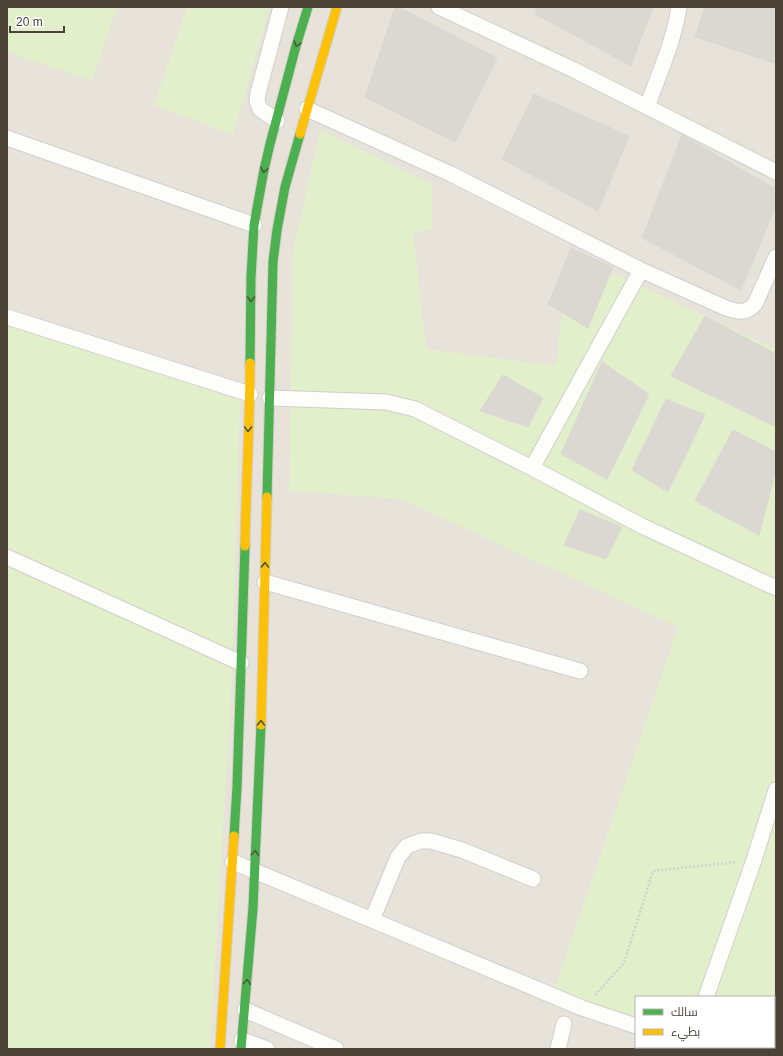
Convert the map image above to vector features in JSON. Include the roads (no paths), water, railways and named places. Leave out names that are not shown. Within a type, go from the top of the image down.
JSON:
[{"type":"main road","points":[[220,1049],[237,787],[245,572],[246,488],[250,394],[251,277],[254,225],[264,170],[296,46],[308,7]]},
{"type":"main road","points":[[242,1044],[253,908],[259,783],[274,256],[279,216],[285,187],[336,7]]},
{"type":"street","points":[[439,7],[574,70],[776,172]]},
{"type":"street","points":[[647,107],[669,46],[679,7]]},
{"type":"street","points":[[277,121],[260,109],[258,106],[257,97],[279,8]]},
{"type":"street","points":[[307,108],[450,174],[641,270],[738,312],[750,309],[755,304],[776,257]]},
{"type":"street","points":[[7,138],[254,225]]},
{"type":"street","points":[[532,468],[641,270]]},
{"type":"street","points":[[7,317],[250,394]]},
{"type":"street","points":[[270,398],[386,402],[415,409],[642,526],[776,588]]},
{"type":"street","points":[[7,557],[242,662]]},
{"type":"street","points":[[265,582],[580,670]]},
{"type":"street","points":[[706,996],[754,860],[776,790]]},
{"type":"street","points":[[372,920],[398,857],[407,846],[421,841],[431,841],[462,850],[533,880]]},
{"type":"street","points":[[233,862],[582,1008],[635,1026]]},
{"type":"street","points":[[245,1010],[336,1049]]},
{"type":"street","points":[[558,1049],[564,1024]]},
{"type":"street","points":[[242,1044],[267,1049]]},
{"type":"street","points":[[716,1048],[726,1049]]}]
